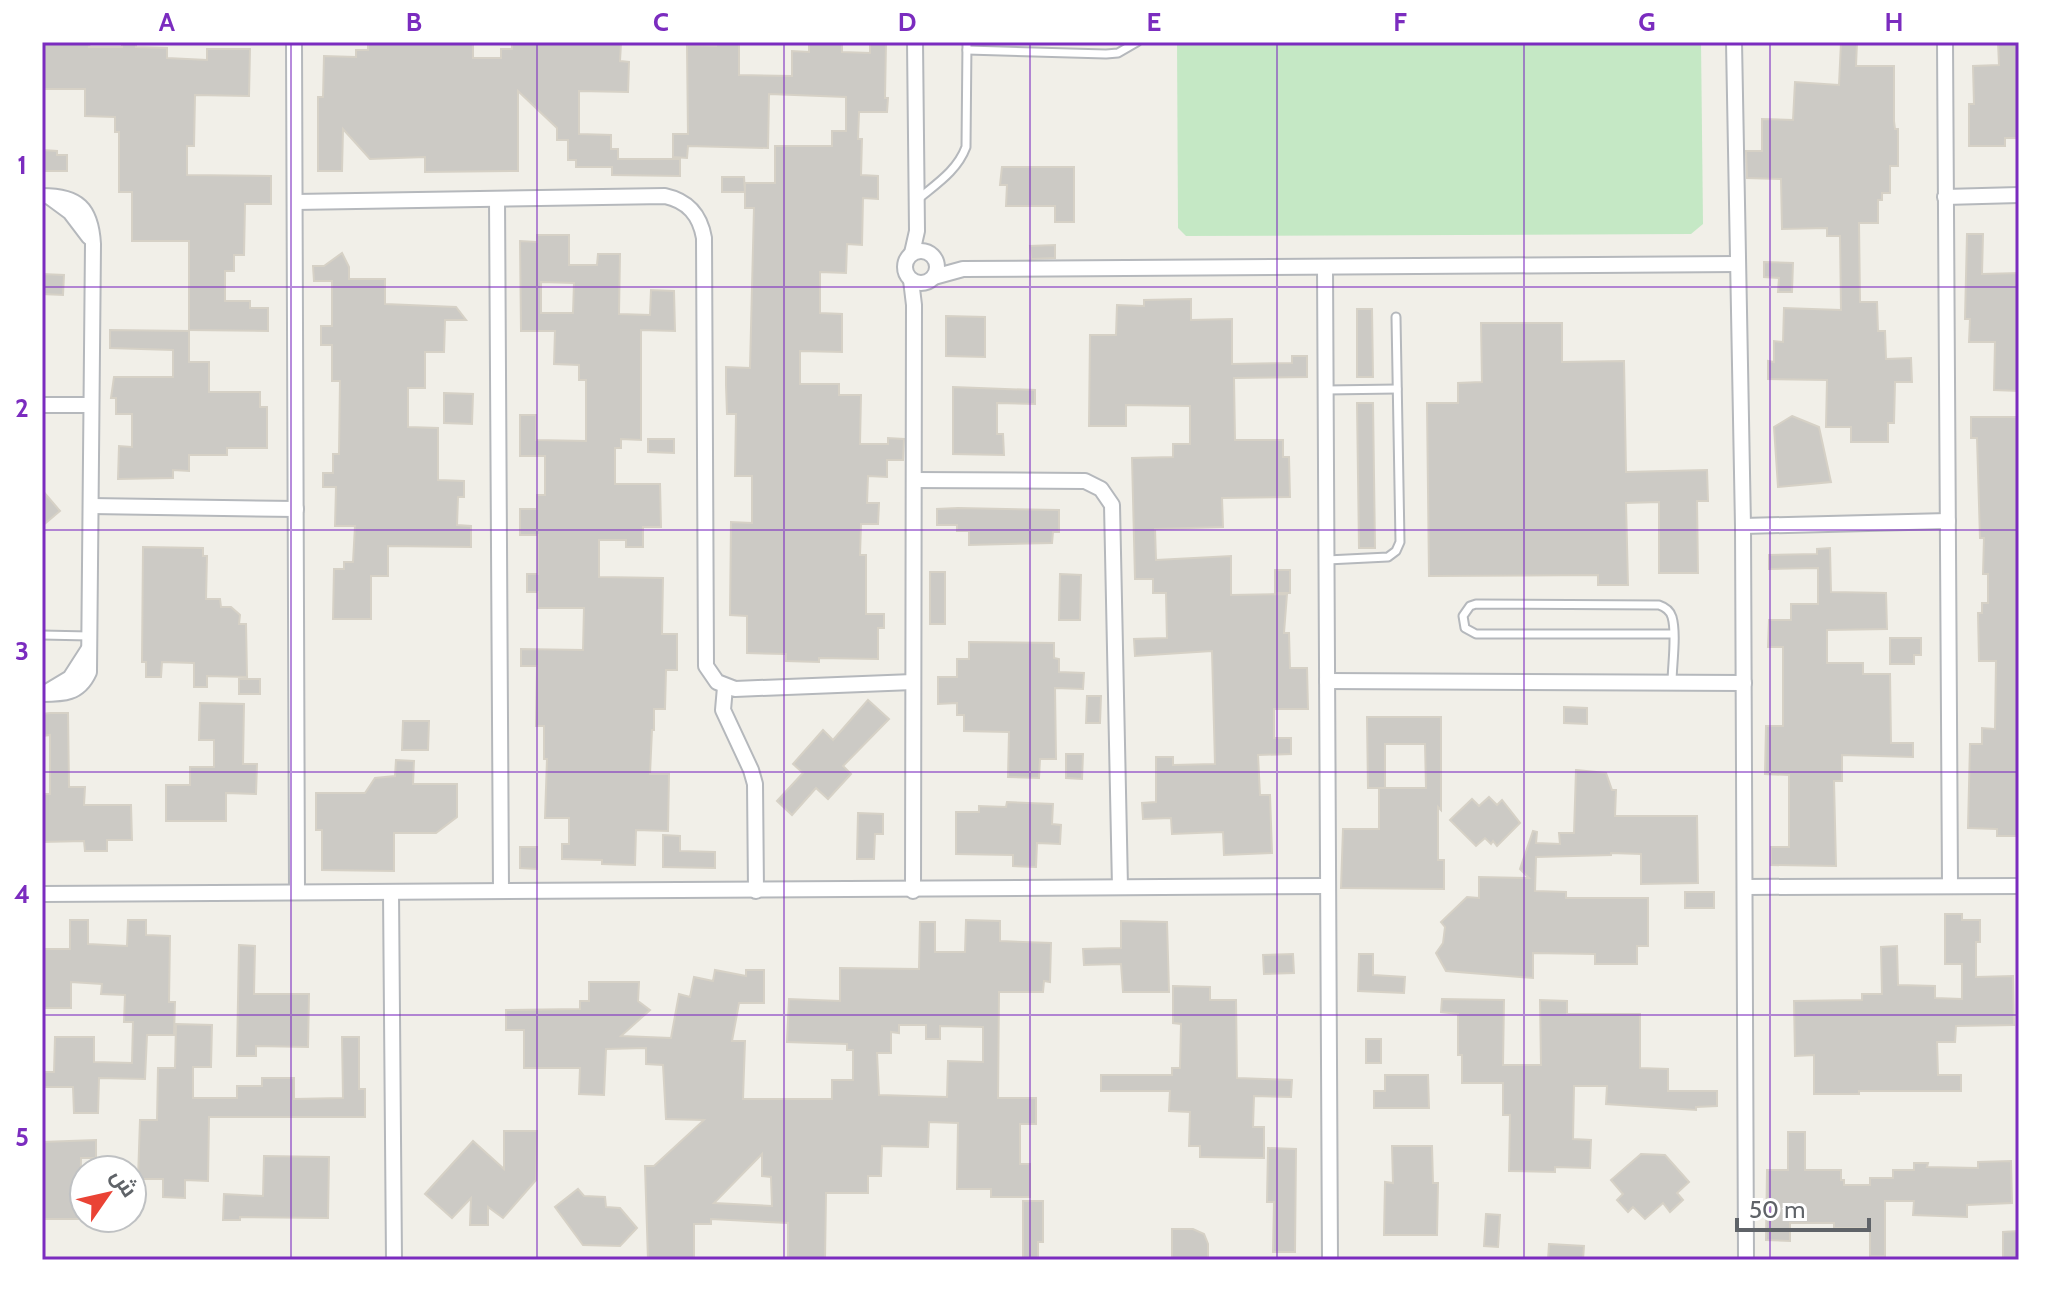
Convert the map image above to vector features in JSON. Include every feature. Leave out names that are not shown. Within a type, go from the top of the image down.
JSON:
[{"type":"street","points":[[294,42],[297,892]]},
{"type":"street","points":[[913,891],[914,305],[923,280],[937,269],[925,255],[917,231],[915,42]]},
{"type":"street","points":[[1734,42],[1743,526],[1746,1260]]},
{"type":"street","points":[[1945,42],[1950,886]]},
{"type":"street","points":[[1945,197],[2019,195]]},
{"type":"street","points":[[46,196],[71,199],[79,204],[90,220],[93,244],[88,643]]},
{"type":"street","points":[[295,202],[665,196],[684,203],[698,218],[704,238],[704,657],[710,675],[725,687],[735,689],[913,682]]},
{"type":"street","points":[[497,199],[501,891]]},
{"type":"street","points":[[923,280],[905,267],[908,257],[925,255],[963,269]]},
{"type":"street","points":[[923,280],[963,269],[1738,264]]},
{"type":"street","points":[[1325,267],[1330,1260]]},
{"type":"street","points":[[42,405],[91,405]]},
{"type":"street","points":[[914,480],[1085,481],[1101,489],[1112,505],[1120,887]]},
{"type":"street","points":[[91,506],[296,509]]},
{"type":"street","points":[[1743,526],[1948,521]]},
{"type":"street","points":[[1327,681],[1744,683]]},
{"type":"street","points":[[725,687],[723,710],[755,784],[756,891]]},
{"type":"street","points":[[42,894],[913,891],[1328,886]]},
{"type":"street","points":[[1745,887],[2019,886]]},
{"type":"street","points":[[391,892],[394,1260]]},
{"type":"lane","points":[[916,201],[950,173],[962,156],[968,137],[967,46],[1106,54],[1118,53],[1137,42]]},
{"type":"lane","points":[[1327,560],[1383,558],[1392,555],[1399,547],[1396,317]]},
{"type":"lane","points":[[1326,390],[1397,389]]},
{"type":"lane","points":[[1672,683],[1673,634],[1672,615],[1659,605],[1476,604],[1470,606],[1463,616],[1465,628],[1476,634],[1673,634]]},
{"type":"lane","points":[[42,635],[88,643]]},
{"type":"green space","points":[[1177,42],[1701,42],[1703,224],[1691,234],[1186,236],[1178,228]]},
{"type":"building","points":[[42,42],[90,42],[89,47],[122,47],[122,42],[136,42],[136,47],[167,48],[167,58],[207,60],[207,49],[250,49],[249,96],[195,95],[194,146],[187,146],[187,175],[271,176],[271,204],[245,204],[244,255],[234,255],[234,271],[225,271],[225,301],[250,301],[250,308],[268,308],[268,331],[189,330],[189,241],[132,241],[132,192],[119,192],[119,132],[115,132],[115,117],[85,116],[85,89],[42,89]]},
{"type":"building","points":[[368,42],[473,42],[473,58],[501,58],[501,49],[512,49],[512,42],[621,43],[620,61],[629,62],[628,92],[579,91],[579,134],[611,135],[611,149],[618,149],[618,159],[680,159],[680,176],[612,175],[612,167],[576,167],[576,160],[568,160],[568,140],[557,140],[557,128],[518,91],[518,171],[425,172],[425,157],[370,159],[343,129],[342,171],[318,171],[318,97],[323,97],[324,56],[356,57],[356,50],[368,50]]},
{"type":"building","points":[[716,42],[739,42],[739,75],[792,76],[792,51],[809,52],[809,42],[842,42],[842,52],[870,53],[870,42],[886,42],[887,112],[859,112],[861,175],[878,176],[878,199],[863,198],[862,245],[847,244],[846,273],[820,272],[820,313],[842,314],[842,352],[800,351],[800,384],[839,384],[839,395],[861,395],[860,444],[888,444],[888,438],[904,439],[903,460],[887,460],[887,477],[868,476],[867,503],[879,503],[878,524],[861,524],[860,555],[866,555],[866,614],[884,614],[884,628],[878,628],[878,659],[786,661],[786,654],[747,653],[747,616],[730,615],[731,522],[752,523],[752,476],[735,476],[736,414],[727,414],[726,385],[726,367],[750,368],[754,208],[745,208],[745,183],[775,183],[775,146],[832,146],[832,131],[846,131],[846,97],[769,94],[768,148],[688,146],[687,158],[673,157],[673,134],[688,134],[687,45],[716,46]]},
{"type":"building","points":[[1841,42],[1857,42],[1856,66],[1894,66],[1898,166],[1890,166],[1890,193],[1882,193],[1882,200],[1878,200],[1878,223],[1859,223],[1860,302],[1877,302],[1878,331],[1885,331],[1886,359],[1911,358],[1912,382],[1895,382],[1894,423],[1888,423],[1888,442],[1851,442],[1851,427],[1826,427],[1827,380],[1768,379],[1768,361],[1774,362],[1774,341],[1783,342],[1784,308],[1841,310],[1840,236],[1827,236],[1827,228],[1782,229],[1781,179],[1747,178],[1746,151],[1762,151],[1762,119],[1793,120],[1795,82],[1839,85]]},
{"type":"building","points":[[1998,42],[2019,42],[2019,138],[2005,138],[2005,146],[1969,146],[1969,104],[1974,104],[1973,66],[1999,65]]},
{"type":"building","points":[[42,150],[67,155],[67,171],[42,171]]},
{"type":"building","points":[[1002,167],[1074,167],[1074,222],[1055,222],[1055,206],[1006,206],[1007,185],[1000,185]]},
{"type":"building","points":[[722,177],[744,177],[745,192],[722,192]]},
{"type":"building","points":[[1967,234],[1983,234],[1982,274],[2019,273],[2019,391],[1994,390],[1995,342],[1969,342],[1970,319],[1965,319]]},
{"type":"building","points":[[537,235],[569,235],[569,265],[597,265],[598,254],[620,254],[619,314],[650,315],[651,290],[674,291],[675,331],[641,330],[641,440],[621,439],[621,448],[615,448],[615,484],[660,484],[661,527],[643,527],[643,547],[626,547],[626,540],[599,540],[599,577],[663,578],[662,634],[677,634],[677,670],[666,670],[665,709],[654,709],[652,730],[650,774],[669,774],[668,831],[636,830],[635,865],[562,859],[562,844],[569,844],[569,818],[545,818],[547,759],[544,759],[544,726],[536,726],[537,666],[521,666],[521,649],[583,650],[584,608],[538,608],[538,592],[527,592],[527,574],[538,574],[538,535],[520,535],[520,509],[537,509],[537,495],[545,495],[545,456],[520,456],[520,415],[536,415],[536,440],[586,441],[586,380],[579,380],[579,365],[554,364],[555,331],[521,331],[520,241],[537,242]],"holes":[[[541,282],[574,283],[573,313],[541,313]]]},
{"type":"building","points":[[1055,245],[1055,258],[1031,259],[1030,246]]},
{"type":"building","points":[[342,253],[349,267],[349,279],[385,279],[385,304],[456,307],[466,320],[445,320],[444,352],[425,352],[425,388],[408,388],[408,427],[438,428],[438,480],[464,481],[464,497],[458,497],[457,525],[471,526],[471,547],[388,546],[388,576],[371,576],[371,619],[333,619],[334,569],[344,569],[344,562],[353,562],[355,526],[335,526],[336,487],[323,487],[323,473],[333,473],[333,454],[339,454],[340,381],[332,381],[332,345],[321,345],[321,326],[332,326],[332,281],[314,281],[313,266],[324,266]]},
{"type":"building","points":[[1764,262],[1793,263],[1792,292],[1778,292],[1779,278],[1764,277]]},
{"type":"building","points":[[42,274],[64,275],[63,295],[42,294]]},
{"type":"building","points":[[1191,299],[1191,320],[1232,319],[1232,364],[1292,363],[1292,356],[1307,356],[1307,377],[1234,378],[1235,440],[1283,440],[1283,457],[1289,457],[1290,497],[1222,498],[1223,527],[1155,529],[1156,560],[1231,556],[1231,595],[1287,594],[1284,633],[1289,633],[1290,668],[1307,668],[1308,709],[1274,709],[1274,738],[1291,738],[1291,754],[1258,755],[1260,795],[1270,795],[1272,853],[1224,855],[1223,832],[1172,834],[1171,818],[1143,819],[1142,803],[1156,802],[1156,757],[1173,757],[1173,765],[1215,764],[1212,651],[1135,656],[1134,639],[1167,638],[1166,593],[1153,593],[1153,579],[1135,579],[1132,458],[1173,457],[1173,444],[1190,444],[1190,406],[1126,405],[1126,426],[1089,426],[1090,335],[1116,335],[1117,305],[1144,306],[1144,300]]},
{"type":"building","points":[[1357,309],[1372,309],[1373,377],[1357,377]]},
{"type":"building","points":[[946,316],[985,317],[985,357],[946,356]]},
{"type":"building","points":[[1481,323],[1562,323],[1562,362],[1624,361],[1626,472],[1707,470],[1708,501],[1697,501],[1698,573],[1659,573],[1659,502],[1626,503],[1628,585],[1598,585],[1598,575],[1429,576],[1427,403],[1458,403],[1458,383],[1482,382]]},
{"type":"building","points":[[110,330],[189,331],[189,362],[209,362],[209,392],[260,392],[260,407],[267,407],[267,448],[227,448],[227,455],[189,455],[189,471],[173,470],[173,478],[118,479],[119,446],[132,447],[132,414],[116,414],[116,398],[111,398],[114,377],[173,377],[173,350],[110,348]]},
{"type":"building","points":[[953,387],[1035,390],[1035,404],[997,403],[997,434],[1003,434],[1004,455],[953,454]]},
{"type":"building","points":[[444,393],[473,394],[472,424],[444,423]]},
{"type":"building","points":[[1357,403],[1373,403],[1375,548],[1359,548]]},
{"type":"building","points":[[1792,416],[1819,427],[1831,482],[1778,487],[1774,427]]},
{"type":"building","points":[[1971,417],[2019,417],[2019,836],[1997,836],[1997,829],[1968,828],[1970,744],[1982,744],[1982,728],[1995,729],[1996,661],[1979,661],[1978,613],[1982,613],[1982,603],[1988,603],[1988,574],[1983,574],[1984,538],[1980,538],[1977,438],[1971,438]]},
{"type":"building","points":[[648,439],[674,439],[674,453],[648,452]]},
{"type":"building","points":[[42,490],[60,511],[42,526]]},
{"type":"building","points":[[937,509],[1059,510],[1059,532],[1053,532],[1052,543],[969,545],[969,531],[957,531],[957,525],[937,525]]},
{"type":"building","points":[[143,547],[203,548],[203,556],[207,556],[206,599],[220,599],[221,607],[231,607],[240,615],[239,624],[246,624],[247,677],[207,676],[207,687],[194,687],[194,663],[162,662],[161,677],[146,677],[146,662],[142,662]]},
{"type":"building","points":[[1830,548],[1831,592],[1886,593],[1887,629],[1827,630],[1827,663],[1863,663],[1863,674],[1890,674],[1891,743],[1913,743],[1913,757],[1842,755],[1842,781],[1834,781],[1836,866],[1771,865],[1771,847],[1789,847],[1789,775],[1765,774],[1766,726],[1783,726],[1783,647],[1768,647],[1769,620],[1791,620],[1791,604],[1818,604],[1818,568],[1769,569],[1769,555],[1817,554],[1817,549]]},
{"type":"building","points":[[1275,570],[1290,570],[1290,593],[1275,593]]},
{"type":"building","points":[[930,572],[945,572],[945,624],[930,624]]},
{"type":"building","points":[[1060,574],[1081,575],[1080,620],[1059,620]]},
{"type":"building","points":[[1890,638],[1921,638],[1921,655],[1914,655],[1914,664],[1890,664]]},
{"type":"building","points":[[969,642],[1054,643],[1054,658],[1059,659],[1059,672],[1084,673],[1083,689],[1055,688],[1056,759],[1040,759],[1039,778],[1008,777],[1009,732],[964,731],[964,715],[957,715],[957,703],[938,704],[938,677],[957,677],[957,659],[969,659]]},
{"type":"building","points":[[239,679],[260,679],[260,694],[239,694]]},
{"type":"building","points":[[1087,696],[1101,696],[1100,723],[1086,723]]},
{"type":"building","points":[[868,700],[889,719],[843,766],[851,774],[828,799],[816,788],[792,815],[777,801],[803,773],[793,764],[823,730],[833,740]]},
{"type":"building","points":[[200,703],[244,704],[243,764],[257,764],[256,794],[226,793],[226,821],[166,821],[166,785],[190,785],[190,767],[214,767],[214,740],[199,740]]},
{"type":"building","points":[[1564,707],[1587,708],[1587,724],[1564,723]]},
{"type":"building","points":[[68,713],[69,787],[85,787],[84,805],[131,805],[132,840],[107,840],[107,851],[85,851],[84,841],[42,842],[42,794],[50,794],[50,735],[42,736],[42,714]]},
{"type":"building","points":[[1367,717],[1441,717],[1438,860],[1444,860],[1444,889],[1341,888],[1343,829],[1379,829],[1379,788],[1368,788]],"holes":[[[1385,744],[1425,744],[1426,788],[1385,788]]]},
{"type":"building","points":[[403,721],[429,721],[428,750],[402,750]]},
{"type":"building","points":[[1066,754],[1083,754],[1082,779],[1066,778]]},
{"type":"building","points":[[396,760],[414,761],[413,784],[457,784],[457,817],[436,833],[394,833],[394,871],[322,870],[322,830],[316,830],[316,793],[365,793],[375,778],[395,776]]},
{"type":"building","points":[[1576,770],[1606,773],[1612,790],[1616,790],[1615,816],[1697,816],[1698,883],[1641,884],[1641,854],[1536,857],[1535,891],[1566,892],[1566,898],[1648,898],[1648,946],[1637,946],[1637,964],[1595,964],[1595,954],[1533,953],[1533,978],[1446,971],[1436,953],[1443,943],[1445,927],[1441,922],[1467,897],[1479,898],[1479,877],[1529,878],[1520,869],[1533,831],[1537,832],[1536,843],[1560,844],[1559,833],[1574,833]]},
{"type":"building","points":[[1489,797],[1497,805],[1502,800],[1520,823],[1497,846],[1485,838],[1476,846],[1450,820],[1472,799],[1479,806]]},
{"type":"building","points":[[1007,802],[1053,804],[1052,824],[1061,825],[1060,844],[1037,843],[1036,867],[1013,866],[1013,855],[956,854],[956,812],[979,812],[979,806],[1006,807]]},
{"type":"building","points":[[858,813],[883,814],[883,834],[875,834],[874,859],[857,859]]},
{"type":"building","points":[[663,835],[680,836],[680,851],[715,852],[715,868],[663,867]]},
{"type":"building","points":[[520,847],[537,847],[537,869],[520,868]]},
{"type":"building","points":[[1685,892],[1714,892],[1714,908],[1685,908]]},
{"type":"building","points":[[1945,914],[1962,914],[1962,920],[1980,920],[1980,942],[1976,942],[1976,977],[2013,976],[2014,1025],[1956,1026],[1955,1042],[1937,1042],[1938,1075],[1961,1075],[1961,1091],[1814,1094],[1814,1055],[1795,1056],[1794,1001],[1862,1000],[1862,994],[1882,994],[1881,947],[1897,946],[1898,985],[1935,986],[1935,998],[1962,999],[1962,964],[1945,964]]},
{"type":"building","points":[[70,920],[88,920],[88,944],[127,946],[128,920],[146,920],[146,935],[170,936],[169,1002],[175,1002],[174,1035],[147,1035],[145,1079],[99,1078],[98,1113],[74,1113],[73,1087],[42,1087],[42,1072],[54,1072],[55,1037],[94,1037],[94,1062],[132,1063],[133,1022],[124,1022],[125,995],[101,994],[102,984],[71,982],[71,1008],[44,1008],[42,949],[70,949]]},
{"type":"building","points":[[966,920],[1000,921],[1000,941],[1051,943],[1050,982],[1044,981],[1043,992],[999,992],[998,1098],[1036,1098],[1036,1124],[1020,1124],[1020,1164],[1030,1164],[1030,1197],[991,1197],[991,1189],[957,1189],[958,1123],[929,1122],[928,1147],[882,1146],[881,1176],[868,1176],[868,1193],[826,1193],[825,1260],[788,1260],[788,1223],[711,1219],[711,1224],[694,1224],[694,1260],[648,1260],[645,1166],[654,1166],[704,1120],[666,1119],[663,1065],[646,1064],[646,1048],[606,1049],[604,1095],[579,1094],[580,1068],[524,1068],[524,1030],[506,1030],[506,1010],[580,1009],[580,1001],[589,1001],[589,982],[639,982],[638,1001],[650,1010],[621,1036],[671,1038],[679,994],[690,997],[694,977],[713,981],[715,970],[746,976],[746,970],[764,970],[764,1003],[739,1003],[732,1041],[745,1041],[743,1099],[832,1099],[832,1080],[853,1080],[853,1050],[847,1050],[847,1044],[787,1042],[789,999],[840,1001],[840,968],[919,969],[920,922],[935,922],[935,952],[965,952]],"holes":[[[899,1025],[926,1025],[926,1039],[940,1039],[940,1026],[983,1027],[983,1062],[948,1061],[947,1097],[879,1095],[877,1053],[891,1053],[891,1032],[899,1033]],[[762,1154],[762,1176],[771,1177],[772,1206],[714,1203]]]},
{"type":"building","points":[[1121,921],[1167,922],[1169,992],[1123,992],[1121,964],[1084,965],[1083,949],[1121,948]]},
{"type":"building","points":[[239,945],[255,946],[254,994],[309,994],[308,1047],[256,1046],[256,1056],[237,1056]]},
{"type":"building","points":[[1293,954],[1294,973],[1264,974],[1263,955]]},
{"type":"building","points":[[1359,954],[1373,954],[1373,975],[1405,977],[1404,993],[1358,991]]},
{"type":"building","points":[[1173,986],[1210,987],[1210,1000],[1236,1000],[1237,1078],[1292,1080],[1291,1097],[1254,1096],[1253,1127],[1264,1127],[1264,1158],[1200,1157],[1200,1146],[1189,1146],[1190,1112],[1169,1111],[1170,1091],[1101,1091],[1101,1075],[1172,1075],[1172,1068],[1180,1068],[1181,1024],[1173,1023]]},
{"type":"building","points":[[1442,999],[1504,1000],[1503,1065],[1541,1065],[1540,1000],[1567,1001],[1567,1014],[1640,1014],[1640,1068],[1668,1069],[1668,1091],[1717,1091],[1717,1106],[1696,1107],[1696,1110],[1606,1104],[1607,1086],[1574,1086],[1573,1139],[1591,1140],[1590,1168],[1555,1167],[1555,1172],[1509,1171],[1510,1115],[1503,1115],[1503,1083],[1462,1083],[1458,1014],[1441,1012]]},
{"type":"building","points":[[176,1024],[212,1025],[211,1067],[193,1067],[193,1098],[237,1098],[237,1086],[262,1086],[262,1078],[294,1078],[294,1099],[343,1098],[342,1037],[359,1037],[359,1089],[365,1089],[365,1117],[209,1117],[208,1181],[185,1180],[185,1198],[163,1197],[163,1179],[148,1179],[148,1154],[139,1154],[140,1120],[157,1120],[158,1068],[175,1068]]},
{"type":"building","points":[[1366,1039],[1381,1039],[1381,1063],[1366,1063]]},
{"type":"building","points":[[1385,1075],[1428,1075],[1429,1108],[1374,1108],[1374,1091],[1385,1091]]},
{"type":"building","points":[[504,1131],[537,1131],[536,1180],[503,1218],[488,1207],[488,1225],[470,1225],[471,1198],[452,1218],[425,1194],[473,1141],[504,1169]]},
{"type":"building","points":[[1788,1132],[1805,1132],[1805,1170],[1841,1170],[1844,1185],[1870,1185],[1870,1178],[1893,1178],[1893,1170],[1914,1170],[1914,1163],[1928,1163],[1927,1167],[1978,1168],[1978,1162],[2011,1161],[2012,1203],[1967,1205],[1967,1217],[1913,1215],[1914,1201],[1885,1201],[1885,1256],[1870,1256],[1870,1228],[1834,1228],[1834,1223],[1790,1223],[1790,1241],[1766,1240],[1767,1170],[1788,1170]]},
{"type":"building","points":[[96,1140],[96,1154],[68,1154],[68,1219],[42,1219],[42,1142]]},
{"type":"building","points":[[1392,1146],[1432,1146],[1433,1183],[1438,1183],[1437,1235],[1384,1235],[1385,1182],[1393,1183]]},
{"type":"building","points":[[1268,1148],[1296,1149],[1295,1252],[1273,1252],[1274,1202],[1267,1202]]},
{"type":"building","points":[[1641,1154],[1665,1155],[1689,1182],[1677,1193],[1683,1200],[1670,1212],[1663,1203],[1645,1219],[1633,1207],[1628,1212],[1617,1200],[1623,1194],[1611,1180]]},
{"type":"building","points":[[264,1156],[329,1157],[328,1218],[240,1217],[240,1220],[223,1220],[224,1194],[263,1196]]},
{"type":"building","points":[[578,1189],[584,1196],[605,1197],[606,1207],[620,1208],[637,1228],[620,1246],[583,1245],[555,1207]]},
{"type":"building","points":[[1023,1201],[1043,1201],[1043,1242],[1038,1242],[1038,1260],[1023,1260]]},
{"type":"building","points":[[1486,1214],[1500,1215],[1498,1247],[1484,1246]]},
{"type":"building","points":[[1172,1229],[1193,1229],[1204,1234],[1208,1244],[1208,1260],[1172,1260]]},
{"type":"building","points":[[2018,1231],[2019,1260],[2003,1260],[2003,1232]]},
{"type":"building","points":[[1549,1244],[1584,1246],[1583,1260],[1548,1260]]}]
